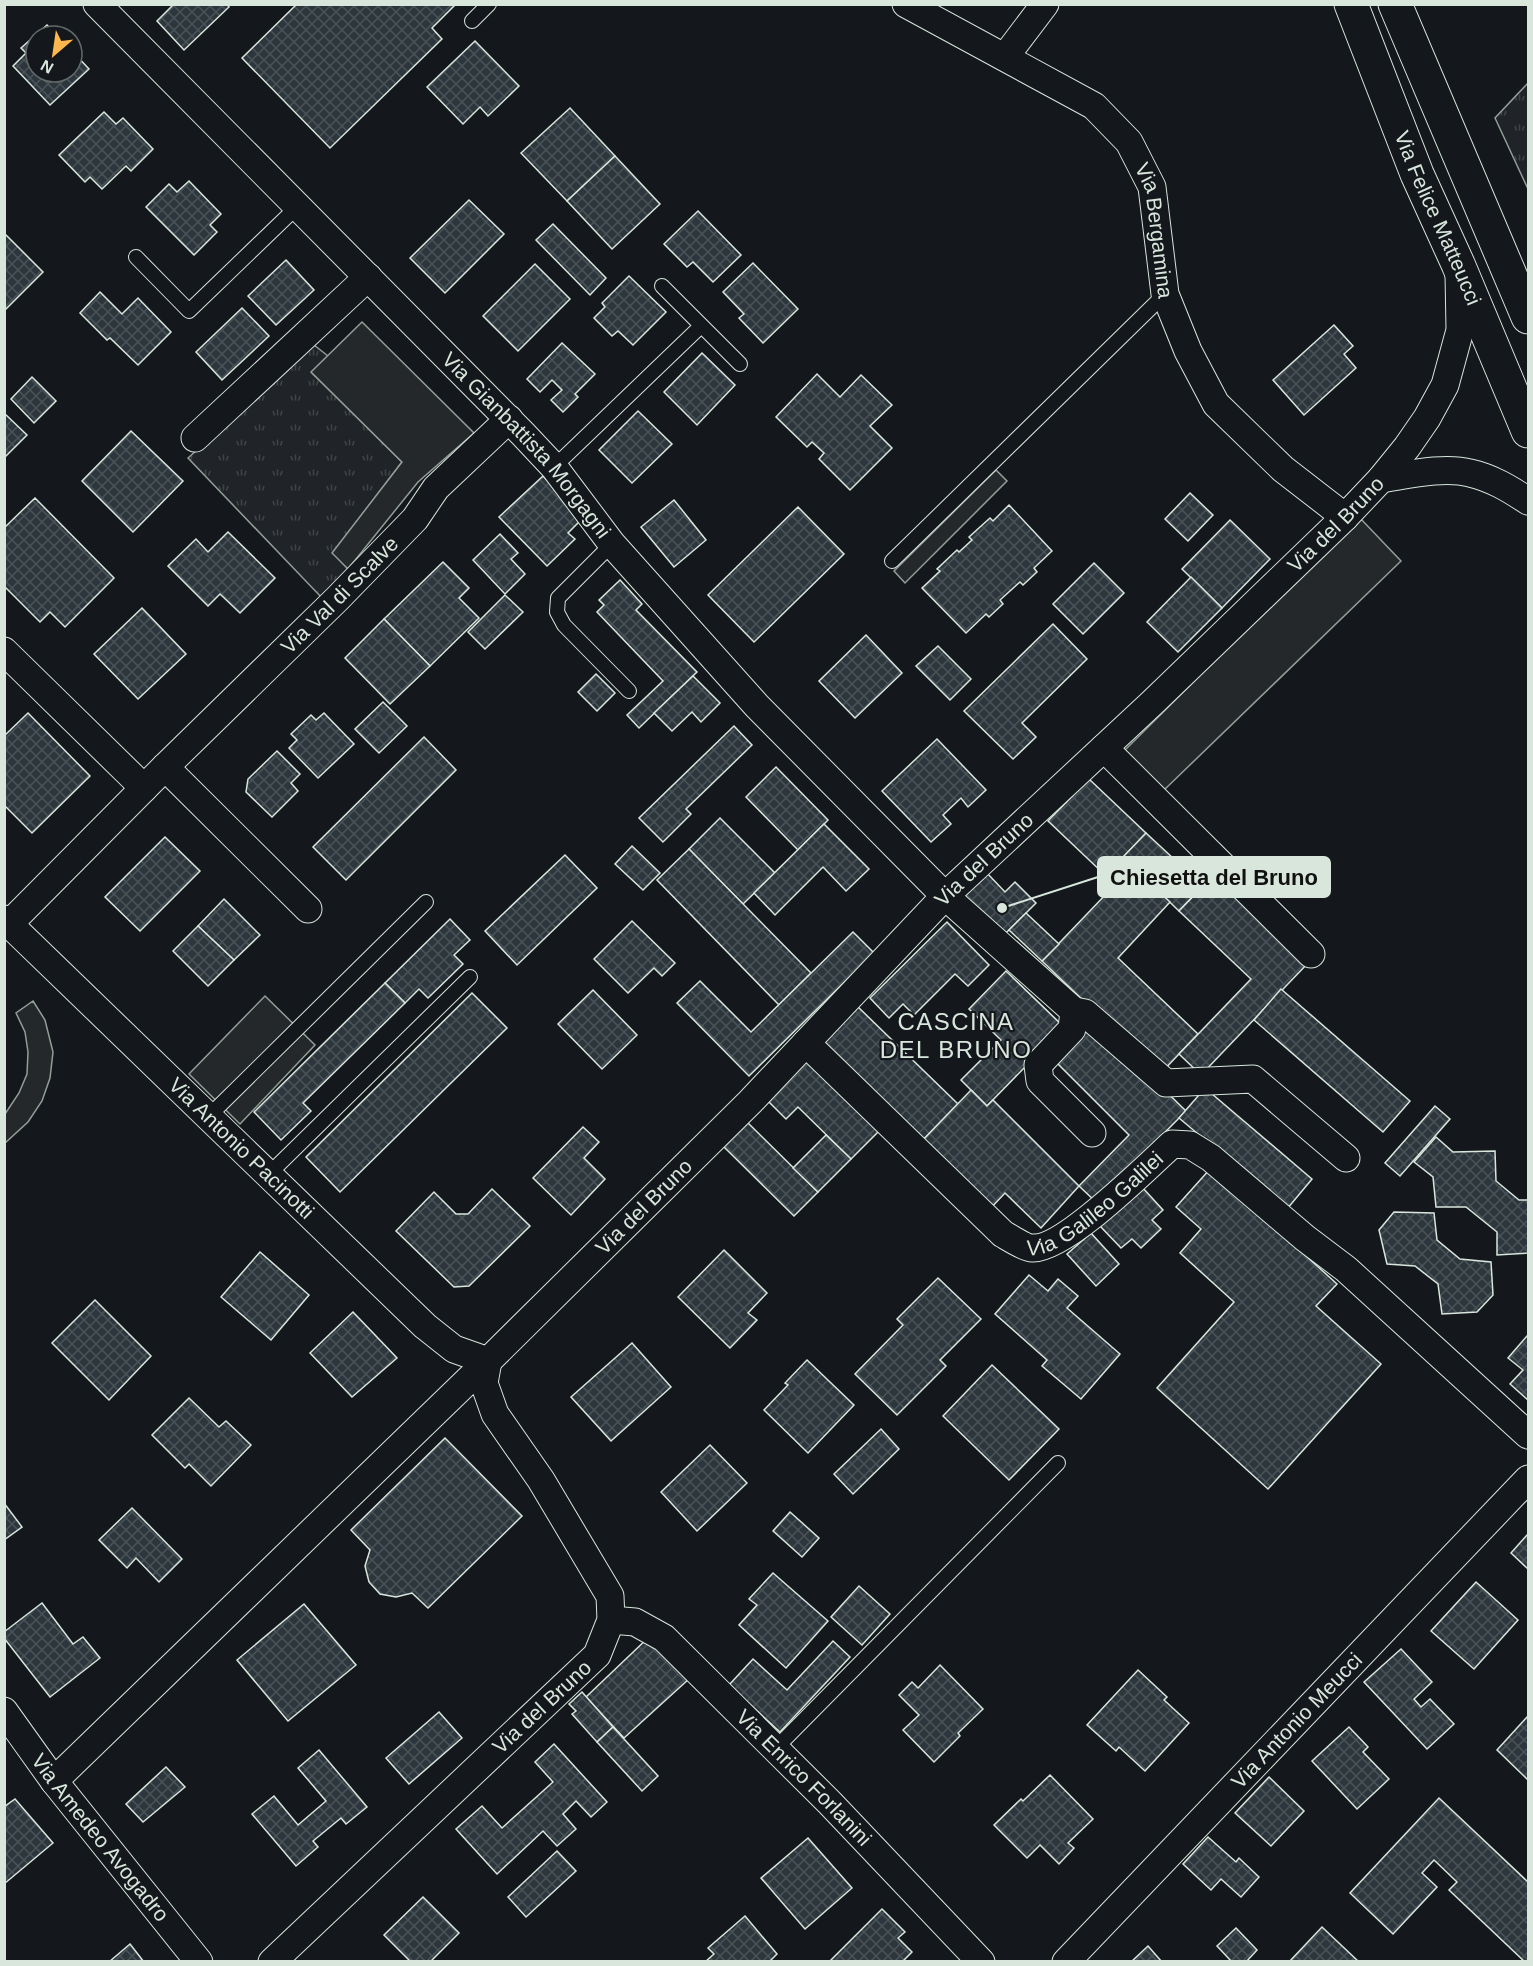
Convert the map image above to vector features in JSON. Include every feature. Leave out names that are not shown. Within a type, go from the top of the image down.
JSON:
[{"type":"main road","name":"Via Felice Matteucci","points":[[1351,4],[1417,174],[1458,264],[1528,431]]},
{"type":"main road","name":"Via Felice Matteucci","points":[[1395,4],[1528,317]]},
{"type":"street","name":"Via Gianbattista Morgagni","points":[[97,4],[509,419],[554,468],[612,544],[757,706],[945,896],[1074,1011],[1085,1013],[1166,1083],[1253,1079],[1346,1158]]},
{"type":"street","name":"Via Bergamina","points":[[906,4],[1094,106],[1129,142],[1152,187],[1165,294],[1188,351],[1216,404],[1283,469],[1345,517]]},
{"type":"street","points":[[1005,57],[1046,4]]},
{"type":"street","points":[[1381,479],[1427,418],[1445,385],[1460,330],[1458,264]]},
{"type":"street","points":[[195,438],[368,277]]},
{"type":"street","name":"Via Val di Scalve","points":[[7,921],[337,599],[415,519],[436,489],[456,467],[509,419]]},
{"type":"street","name":"Via del Bruno","points":[[54,1781],[488,1361],[750,1102],[945,896],[1104,748],[1345,517],[1381,479],[1437,471],[1468,472],[1503,484],[1528,501]]},
{"type":"street","points":[[4,651],[144,788]]},
{"type":"street","points":[[1104,748],[1311,954]]},
{"type":"street","points":[[165,767],[308,909]]},
{"type":"street","name":"Via Antonio Pacinotti","points":[[7,921],[424,1326],[454,1349],[488,1361]]},
{"type":"street","points":[[1074,1011],[1072,1029],[1038,1065],[1040,1081],[1092,1133]]},
{"type":"street","name":"Via Galileo Galilei","points":[[806,1042],[1003,1234],[1032,1248],[1057,1242],[1098,1211],[1172,1144],[1190,1145],[1210,1158],[1305,1238],[1346,1269],[1528,1435]]},
{"type":"street","name":"Via del Bruno","points":[[272,1962],[597,1655],[611,1620],[610,1596],[542,1480],[495,1414],[483,1383],[488,1361]]},
{"type":"street","name":"Via Antonio Meucci","points":[[1066,1962],[1528,1479]]},
{"type":"street","name":"Via Enrico Forlanini","points":[[611,1620],[635,1622],[663,1638],[830,1803],[981,1962]]},
{"type":"street","name":"Via Amedeo Avogadro","points":[[4,1711],[54,1781],[199,1962]]},
{"type":"lane","points":[[472,21],[489,4]]},
{"type":"lane","points":[[136,257],[189,311],[298,206]]},
{"type":"lane","points":[[662,286],[740,364]]},
{"type":"lane","points":[[891,561],[1165,294]]},
{"type":"lane","points":[[554,468],[701,326]]},
{"type":"lane","points":[[612,544],[558,598],[557,612],[564,625],[629,691]]},
{"type":"lane","points":[[209,1116],[426,902]]},
{"type":"lane","points":[[269,1174],[470,976]]},
{"type":"lane","points":[[775,1749],[1058,1463]]},
{"type":"green space","points":[[1528,83],[1528,189],[1495,118]]},
{"type":"green space","points":[[314,345],[328,356],[312,373],[402,462],[333,553],[348,569],[322,598],[188,458]]},
{"type":"shaded area","points":[[362,322],[474,433],[418,482],[348,569],[332,553],[402,462],[311,372]]},
{"type":"shaded area","points":[[996,470],[1007,481],[905,583],[894,571]]},
{"type":"shaded area","points":[[1359,517],[1401,561],[1163,791],[1125,750]]},
{"type":"shaded area","points":[[265,996],[315,1045],[240,1124],[189,1074]]},
{"type":"shaded area","points":[[33,1001],[45,1020],[53,1052],[50,1078],[42,1101],[28,1122],[5,1143],[5,1114],[19,1093],[27,1074],[28,1052],[25,1032],[16,1013]]},
{"type":"building","points":[[174,4],[227,4],[229,7],[184,50],[157,21]]},
{"type":"building","points":[[297,4],[456,4],[432,28],[442,39],[330,148],[242,58]]},
{"type":"building","points":[[475,41],[519,86],[488,116],[480,107],[463,124],[427,87]]},
{"type":"building","points":[[24,55],[24,78],[13,66]]},
{"type":"building","points":[[84,64],[89,69],[84,74]]},
{"type":"building","points":[[30,84],[73,84],[50,105]]},
{"type":"building","points":[[570,108],[615,156],[567,201],[521,153]]},
{"type":"building","points":[[104,112],[116,124],[123,118],[153,149],[131,171],[126,166],[102,189],[90,177],[85,182],[59,155]]},
{"type":"building","points":[[615,156],[660,204],[612,249],[567,201]]},
{"type":"building","points":[[189,181],[221,214],[210,225],[217,232],[194,255],[146,207],[169,184],[177,192]]},
{"type":"building","points":[[469,200],[504,234],[445,293],[410,258]]},
{"type":"building","points":[[698,211],[741,255],[713,282],[693,262],[687,267],[664,244]]},
{"type":"building","points":[[553,224],[606,278],[590,295],[536,240]]},
{"type":"building","points":[[4,233],[43,272],[4,311]]},
{"type":"building","points":[[286,260],[314,290],[276,325],[248,296]]},
{"type":"building","points":[[753,263],[798,309],[763,343],[739,318],[744,314],[723,292]]},
{"type":"building","points":[[535,264],[570,299],[518,351],[483,316]]},
{"type":"building","points":[[629,276],[666,312],[633,345],[618,331],[612,336],[594,318],[605,307],[602,303]]},
{"type":"building","points":[[100,292],[122,314],[138,298],[171,332],[138,365],[110,338],[107,340],[80,313]]},
{"type":"building","points":[[242,308],[269,336],[222,380],[196,352]]},
{"type":"building","points":[[1334,325],[1353,346],[1344,354],[1356,368],[1304,415],[1273,380]]},
{"type":"building","points":[[562,343],[595,374],[575,394],[578,397],[563,412],[551,400],[562,390],[552,380],[540,392],[527,379]]},
{"type":"building","points":[[702,353],[735,385],[697,425],[664,392]]},
{"type":"building","points":[[817,374],[840,397],[861,375],[892,405],[870,426],[892,448],[850,490],[819,459],[824,453],[812,442],[807,447],[776,417]]},
{"type":"building","points":[[32,377],[56,401],[34,423],[11,399]]},
{"type":"building","points":[[638,411],[672,444],[632,483],[599,450]]},
{"type":"building","points":[[4,413],[27,435],[4,458]]},
{"type":"building","points":[[131,431],[183,481],[133,532],[82,481]]},
{"type":"building","points":[[543,476],[583,518],[568,533],[575,539],[547,566],[499,517]]},
{"type":"building","points":[[1190,493],[1213,515],[1188,541],[1165,519]]},
{"type":"building","points":[[35,498],[114,578],[65,627],[50,612],[40,622],[4,586],[4,528]]},
{"type":"building","points":[[674,500],[706,540],[674,567],[641,527]]},
{"type":"building","points":[[1009,505],[1052,551],[1034,568],[1037,572],[1023,585],[1020,582],[1000,600],[1003,604],[989,617],[986,614],[966,633],[922,588],[940,571],[937,569],[957,550],[959,552],[972,540],[969,537],[990,518],[993,521]]},
{"type":"building","points":[[798,507],[844,554],[754,642],[708,595]]},
{"type":"building","points":[[1230,520],[1270,559],[1222,608],[1182,569]]},
{"type":"building","points":[[228,532],[275,578],[240,613],[220,594],[208,606],[168,566],[196,539],[208,552]]},
{"type":"building","points":[[500,534],[518,553],[511,559],[525,574],[505,594],[473,560]]},
{"type":"building","points":[[443,562],[469,588],[459,598],[479,618],[430,666],[384,619]]},
{"type":"building","points":[[1094,563],[1124,593],[1083,634],[1053,604]]},
{"type":"building","points":[[1191,577],[1222,608],[1178,652],[1147,622]]},
{"type":"building","points":[[620,580],[642,604],[636,610],[697,672],[639,728],[627,715],[663,681],[597,612],[604,605],[599,600]]},
{"type":"building","points":[[505,595],[523,612],[485,649],[468,632]]},
{"type":"building","points":[[142,608],[186,654],[138,699],[94,654]]},
{"type":"building","points":[[384,619],[430,666],[390,704],[345,658]]},
{"type":"building","points":[[1053,624],[1087,659],[1022,723],[1036,737],[1013,759],[964,711]]},
{"type":"building","points":[[866,635],[902,673],[855,718],[819,681]]},
{"type":"building","points":[[938,646],[971,679],[950,700],[916,666]]},
{"type":"building","points":[[596,674],[615,693],[597,711],[578,692]]},
{"type":"building","points":[[693,676],[720,703],[701,722],[692,712],[672,731],[654,713]]},
{"type":"building","points":[[383,702],[407,726],[379,753],[355,729]]},
{"type":"building","points":[[28,713],[90,776],[32,833],[4,805],[4,736]]},
{"type":"building","points":[[324,713],[354,744],[318,778],[289,748],[297,740],[291,734],[311,715],[316,720]]},
{"type":"building","points":[[734,726],[752,745],[686,809],[691,814],[663,842],[639,818]]},
{"type":"building","points":[[424,737],[456,770],[346,880],[313,847]]},
{"type":"building","points":[[937,739],[986,790],[968,807],[961,798],[943,815],[951,824],[931,842],[882,791]]},
{"type":"building","points":[[277,751],[300,774],[291,783],[298,791],[272,817],[246,792],[248,779]]},
{"type":"building","points":[[776,767],[828,820],[798,850],[746,797]]},
{"type":"building","points":[[1089,779],[1146,833],[1106,876],[1048,821]]},
{"type":"building","points":[[720,818],[775,873],[743,904],[689,849]]},
{"type":"building","points":[[824,824],[869,869],[846,891],[823,867],[775,915],[754,893]]},
{"type":"building","points":[[1146,833],[1203,886],[1179,911],[1123,857]]},
{"type":"building","points":[[165,837],[200,871],[140,931],[105,897]]},
{"type":"building","points":[[632,846],[660,873],[643,890],[615,864]]},
{"type":"building","points":[[689,849],[811,973],[779,1005],[657,880]]},
{"type":"building","points":[[565,855],[597,888],[517,965],[485,931]]},
{"type":"building","points":[[1132,867],[1170,902],[1118,958],[1198,1034],[1160,1074],[1042,961]]},
{"type":"building","points":[[986,872],[1005,892],[1015,882],[1036,903],[1002,937],[961,896]]},
{"type":"building","points":[[1215,874],[1308,963],[1201,1075],[1179,1054],[1251,979],[1179,911]]},
{"type":"building","points":[[224,899],[260,935],[234,960],[198,926]]},
{"type":"building","points":[[1026,913],[1059,944],[1042,961],[1009,930]]},
{"type":"building","points":[[450,919],[470,940],[454,955],[463,964],[428,998],[419,989],[405,1003],[385,983]]},
{"type":"building","points":[[632,921],[675,963],[662,976],[654,968],[628,993],[594,959]]},
{"type":"building","points":[[947,922],[989,965],[968,986],[955,974],[914,1015],[903,1004],[889,1018],[870,998]]},
{"type":"building","points":[[198,926],[234,960],[208,986],[173,951]]},
{"type":"building","points":[[853,932],[874,953],[749,1076],[677,1003],[700,981],[751,1032]]},
{"type":"building","points":[[1006,971],[1064,1027],[987,1106],[961,1080],[1001,1040],[969,1009]]},
{"type":"building","points":[[385,983],[405,1003],[303,1103],[311,1111],[281,1140],[254,1112]]},
{"type":"building","points":[[1281,989],[1410,1101],[1383,1132],[1254,1020]]},
{"type":"building","points":[[593,990],[637,1035],[602,1069],[558,1024]]},
{"type":"building","points":[[472,993],[507,1028],[340,1192],[306,1157]]},
{"type":"building","points":[[857,1006],[958,1104],[920,1143],[819,1045]]},
{"type":"building","points":[[1095,1022],[1186,1111],[1096,1202],[1079,1186],[1129,1135],[1056,1062]]},
{"type":"building","points":[[805,1058],[879,1131],[851,1159],[798,1107],[786,1119],[765,1098]]},
{"type":"building","points":[[1205,1088],[1312,1179],[1287,1209],[1179,1118]]},
{"type":"building","points":[[971,1090],[987,1106],[993,1100],[1079,1186],[1041,1228],[1005,1193],[989,1210],[920,1143]]},
{"type":"building","points":[[1435,1106],[1450,1119],[1400,1176],[1385,1163]]},
{"type":"building","points":[[747,1122],[818,1192],[794,1216],[723,1146]]},
{"type":"building","points":[[583,1127],[599,1142],[584,1158],[605,1179],[571,1215],[533,1178]]},
{"type":"building","points":[[826,1135],[851,1159],[818,1192],[793,1168]]},
{"type":"building","points":[[1436,1137],[1453,1152],[1495,1151],[1496,1181],[1519,1200],[1528,1200],[1528,1253],[1497,1255],[1497,1232],[1466,1207],[1436,1207],[1433,1177],[1414,1162]]},
{"type":"building","points":[[1210,1169],[1337,1284],[1316,1306],[1381,1364],[1268,1489],[1157,1388],[1234,1302],[1180,1253],[1201,1229],[1176,1207]]},
{"type":"building","points":[[1142,1187],[1163,1210],[1152,1220],[1161,1229],[1141,1248],[1132,1239],[1121,1248],[1100,1226]]},
{"type":"building","points":[[492,1189],[530,1226],[469,1286],[454,1287],[396,1231],[434,1192],[456,1214],[468,1214]]},
{"type":"building","points":[[1394,1212],[1434,1213],[1437,1240],[1460,1259],[1491,1262],[1493,1295],[1477,1312],[1442,1314],[1438,1284],[1415,1266],[1387,1264],[1379,1230]]},
{"type":"building","points":[[1091,1233],[1119,1264],[1096,1286],[1067,1254]]},
{"type":"building","points":[[724,1250],[767,1293],[748,1313],[757,1320],[730,1348],[678,1297]]},
{"type":"building","points":[[260,1252],[309,1295],[271,1340],[221,1297]]},
{"type":"building","points":[[1029,1275],[1048,1291],[1058,1279],[1078,1296],[1067,1308],[1120,1354],[1081,1399],[1042,1366],[1047,1360],[995,1314]]},
{"type":"building","points":[[938,1278],[981,1319],[940,1360],[946,1366],[897,1415],[855,1374],[903,1325],[897,1319]]},
{"type":"building","points":[[95,1300],[151,1356],[109,1400],[52,1343]]},
{"type":"building","points":[[353,1312],[397,1358],[352,1397],[310,1353]]},
{"type":"building","points":[[1527,1336],[1528,1400],[1510,1384],[1523,1370],[1508,1358]]},
{"type":"building","points":[[632,1343],[671,1387],[611,1441],[571,1397]]},
{"type":"building","points":[[807,1360],[854,1405],[808,1453],[764,1410],[788,1385],[785,1383]]},
{"type":"building","points":[[992,1365],[1059,1429],[1009,1480],[943,1416]]},
{"type":"building","points":[[189,1398],[219,1427],[226,1421],[251,1445],[211,1486],[189,1464],[185,1468],[152,1435]]},
{"type":"building","points":[[881,1429],[899,1449],[853,1494],[834,1474]]},
{"type":"building","points":[[445,1438],[522,1516],[428,1608],[412,1593],[396,1597],[380,1594],[369,1582],[365,1566],[370,1550],[351,1530]]},
{"type":"building","points":[[710,1445],[747,1483],[697,1531],[661,1492]]},
{"type":"building","points":[[4,1503],[22,1527],[4,1540]]},
{"type":"building","points":[[132,1508],[182,1559],[159,1582],[136,1558],[127,1568],[99,1540]]},
{"type":"building","points":[[790,1512],[819,1538],[802,1557],[773,1531]]},
{"type":"building","points":[[1528,1534],[1528,1569],[1511,1553]]},
{"type":"building","points":[[773,1573],[828,1621],[786,1668],[739,1625],[757,1605],[749,1599]]},
{"type":"building","points":[[1476,1582],[1518,1620],[1474,1669],[1431,1631]]},
{"type":"building","points":[[859,1586],[890,1614],[862,1645],[831,1617]]},
{"type":"building","points":[[42,1603],[73,1644],[83,1637],[100,1658],[50,1697],[4,1638],[4,1632]]},
{"type":"building","points":[[304,1604],[356,1665],[288,1721],[237,1660]]},
{"type":"building","points":[[651,1635],[690,1678],[624,1738],[586,1697]]},
{"type":"building","points":[[833,1641],[850,1657],[780,1732],[729,1685],[753,1659],[787,1690]]},
{"type":"building","points":[[1401,1649],[1432,1682],[1414,1699],[1421,1707],[1430,1699],[1454,1724],[1427,1749],[1364,1682]]},
{"type":"building","points":[[940,1665],[983,1709],[958,1733],[960,1736],[934,1762],[903,1730],[919,1715],[899,1695],[912,1682],[918,1688]]},
{"type":"building","points":[[1138,1670],[1167,1697],[1164,1700],[1189,1723],[1145,1771],[1119,1747],[1116,1751],[1087,1725]]},
{"type":"building","points":[[582,1692],[613,1727],[597,1742],[572,1714],[576,1711],[569,1704]]},
{"type":"building","points":[[439,1712],[462,1738],[409,1784],[386,1758]]},
{"type":"building","points":[[1528,1716],[1528,1780],[1497,1750]]},
{"type":"building","points":[[613,1727],[658,1776],[642,1791],[597,1742]]},
{"type":"building","points":[[1349,1727],[1368,1747],[1363,1752],[1389,1779],[1357,1809],[1312,1761]]},
{"type":"building","points":[[554,1744],[607,1802],[591,1817],[576,1801],[563,1814],[576,1829],[557,1846],[543,1831],[497,1874],[456,1829],[482,1806],[502,1828],[553,1782],[535,1762]]},
{"type":"building","points":[[319,1750],[367,1807],[346,1824],[341,1818],[313,1841],[318,1847],[296,1866],[252,1814],[274,1796],[298,1825],[326,1801],[298,1768]]},
{"type":"building","points":[[166,1767],[185,1787],[143,1822],[126,1804]]},
{"type":"building","points":[[1050,1775],[1093,1819],[1068,1843],[1074,1848],[1059,1864],[1040,1845],[1027,1858],[994,1825]]},
{"type":"building","points":[[1269,1777],[1304,1811],[1271,1846],[1235,1813]]},
{"type":"building","points":[[1439,1798],[1528,1882],[1528,1962],[1525,1962],[1449,1890],[1457,1882],[1434,1860],[1422,1873],[1437,1887],[1393,1934],[1350,1893]]},
{"type":"building","points":[[15,1799],[53,1843],[4,1884],[4,1807]]},
{"type":"building","points":[[1208,1837],[1236,1862],[1239,1858],[1259,1877],[1241,1897],[1221,1879],[1211,1890],[1183,1864]]},
{"type":"building","points":[[808,1838],[852,1888],[805,1929],[761,1878]]},
{"type":"building","points":[[557,1851],[576,1871],[526,1917],[508,1897]]},
{"type":"building","points":[[423,1897],[459,1933],[430,1962],[411,1962],[384,1935]]},
{"type":"building","points":[[882,1909],[905,1932],[898,1938],[912,1952],[902,1962],[833,1962],[831,1960]]},
{"type":"building","points":[[745,1916],[777,1954],[769,1962],[705,1962],[714,1954],[708,1948]]},
{"type":"building","points":[[1322,1927],[1359,1962],[1289,1962]]},
{"type":"building","points":[[1236,1928],[1257,1950],[1246,1962],[1232,1962],[1217,1946]]},
{"type":"building","points":[[130,1944],[144,1962],[109,1962]]},
{"type":"building","points":[[1148,1946],[1162,1962],[1131,1962]]},
{"type":"place","name":"Chiesetta del Bruno","points":[[1002,908]]},
{"type":"district","name":"CASCINA DEL BRUNO","points":[[956,1036]]}]
